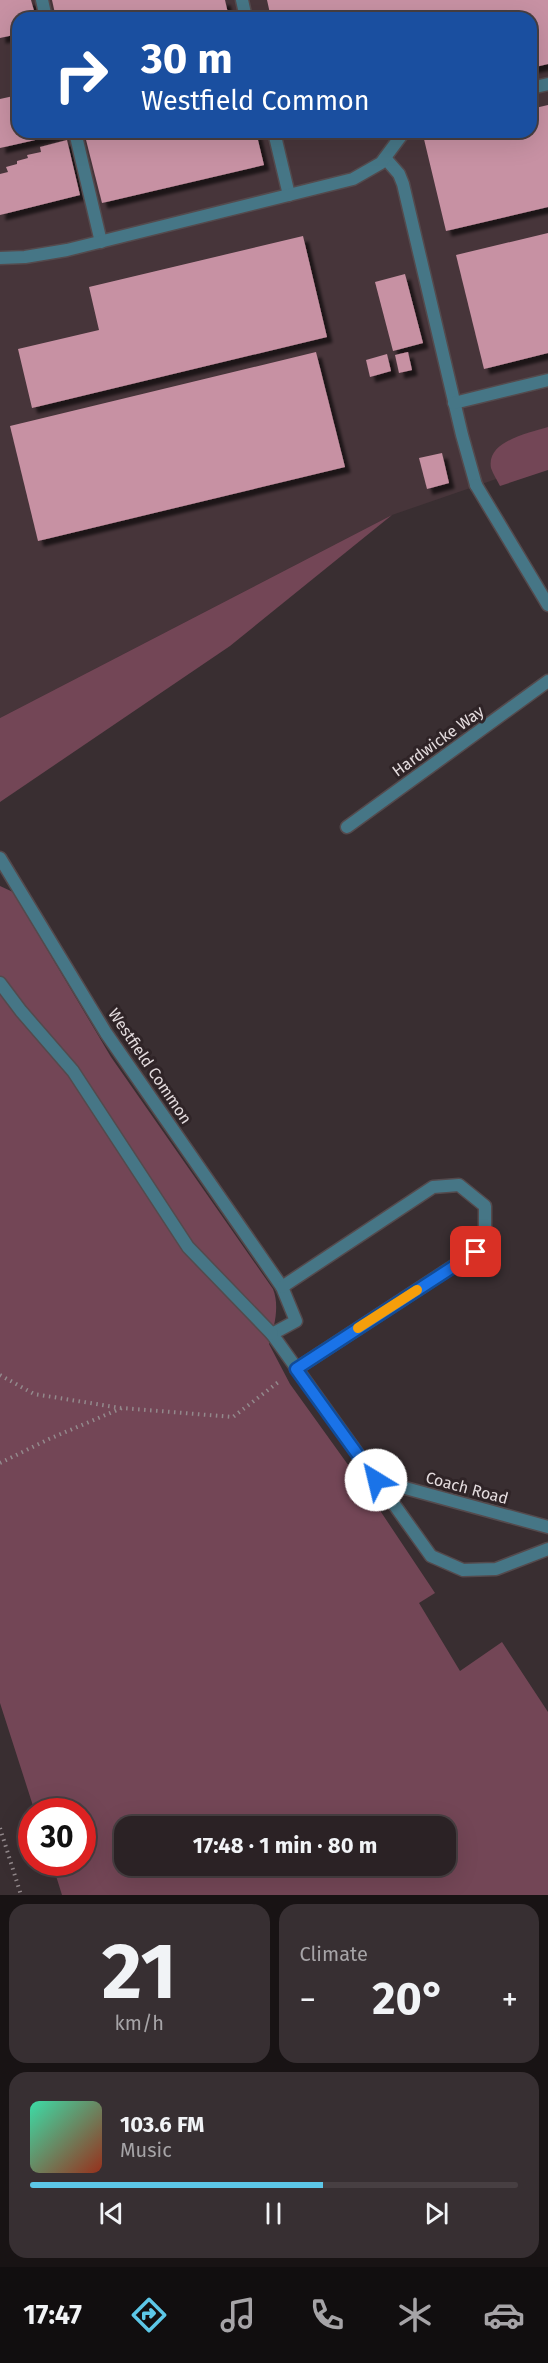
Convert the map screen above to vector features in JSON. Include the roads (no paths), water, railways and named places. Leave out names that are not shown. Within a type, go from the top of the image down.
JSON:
[{"type":"street","points":[[76,138],[101,242]]},
{"type":"street","points":[[275,138],[289,195]]},
{"type":"street","points":[[0,258],[46,254],[101,242],[353,179],[375,169],[400,138]]},
{"type":"street","points":[[385,158],[399,174],[403,184],[454,403],[476,485],[548,605]]},
{"type":"street","points":[[454,403],[548,380]]},
{"type":"street","name":"Hardwicke Way","points":[[347,827],[548,681]]},
{"type":"street","name":"Westfield Common","points":[[0,858],[106,1033],[282,1287],[296,1321],[272,1334]]},
{"type":"street","points":[[0,983],[73,1071],[188,1247],[272,1334],[431,1556],[463,1570],[496,1569],[548,1549]]},
{"type":"street","points":[[282,1287],[433,1187],[459,1185],[485,1206],[485,1233],[476,1252],[296,1369]]},
{"type":"street","name":"Coach Road","points":[[376,1480],[548,1527]]}]
